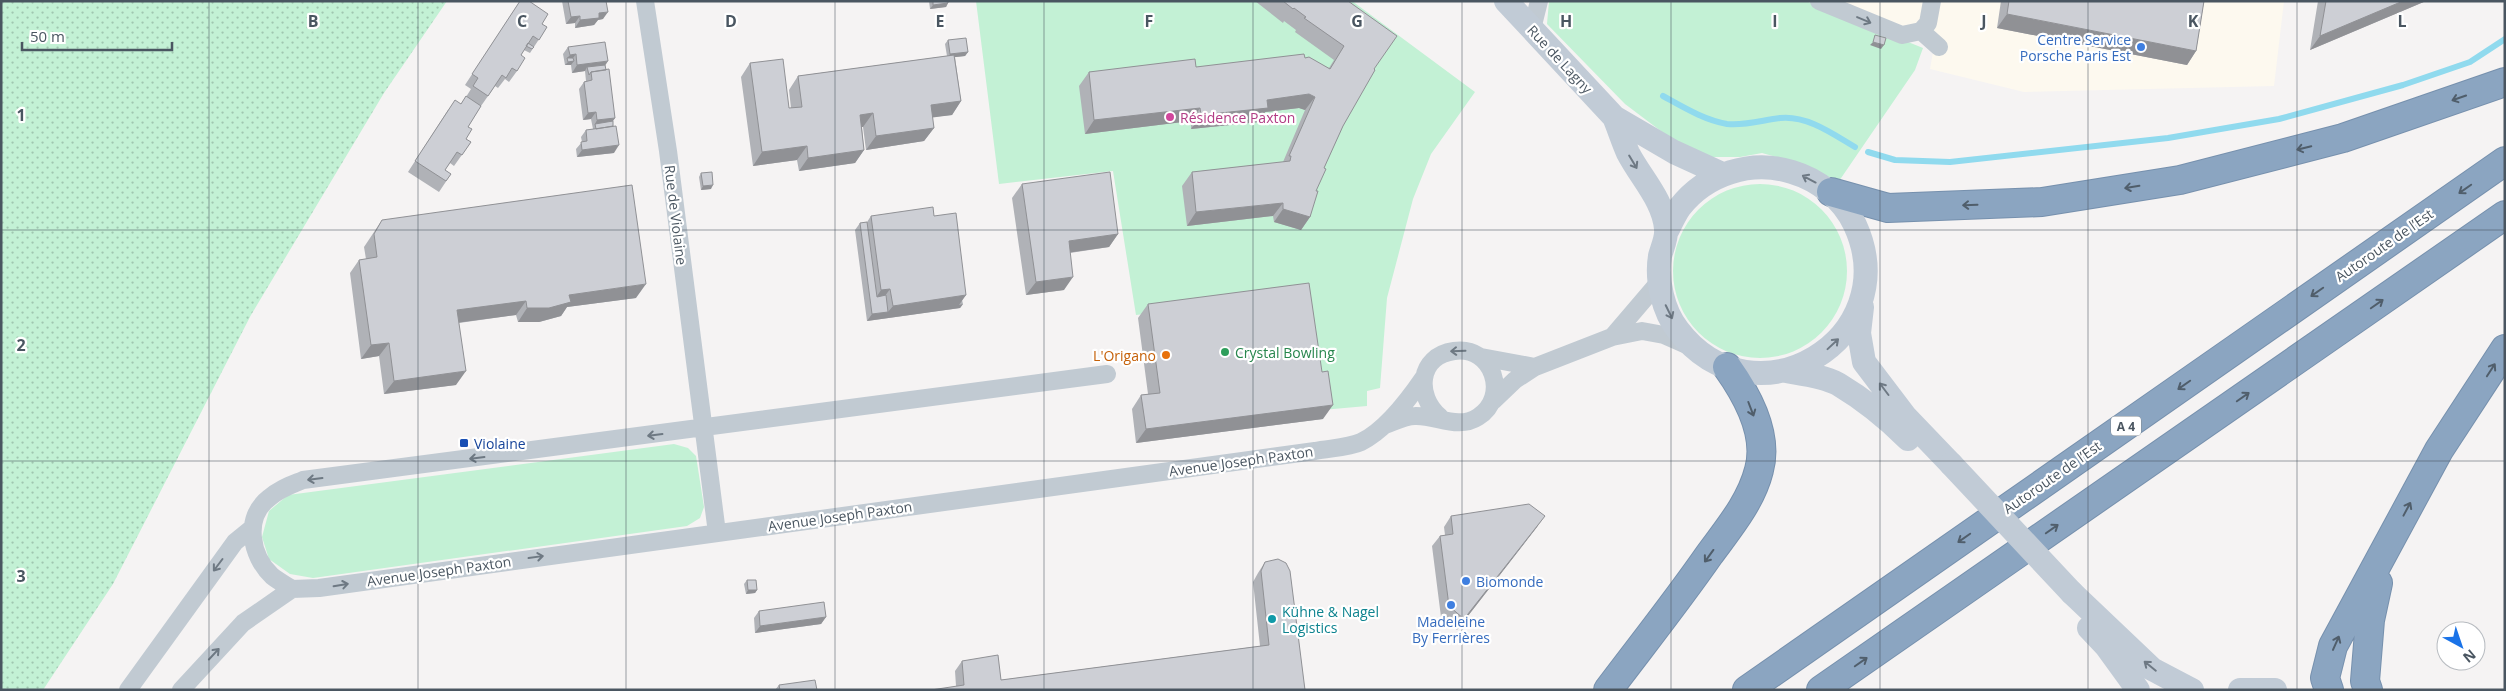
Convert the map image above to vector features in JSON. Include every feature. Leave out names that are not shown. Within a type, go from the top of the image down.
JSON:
[{"type":"highway","points":[[1831,192],[1888,208],[2042,202],[2170,181],[2343,138],[2505,82]]},
{"type":"highway","name":"Autoroute de l’Est","points":[[1747,690],[2505,161]]},
{"type":"highway","points":[[1821,690],[2505,215]]},
{"type":"highway","points":[[2329,690],[2325,678],[2334,646],[2439,450],[2505,349]]},
{"type":"highway","points":[[1608,690],[1742,510],[1760,469],[1760,437],[1751,407],[1727,367]]},
{"type":"highway","points":[[2368,690],[2365,681],[2370,620],[2384,552]]},
{"type":"main road","name":"Rue de Lagny","points":[[1506,1],[1614,117],[1674,152],[1722,174]]},
{"type":"main road","name":"Rue de Lagny","points":[[1614,117],[1629,154],[1661,209],[1667,231]]},
{"type":"main road","points":[[1862,297],[1852,323],[1834,345],[1812,361],[1786,371],[1761,374],[1713,362],[1693,347],[1677,329],[1669,314],[1660,282],[1660,257],[1667,231],[1680,208],[1699,188],[1722,174],[1751,167],[1780,168],[1807,176],[1831,192],[1850,214],[1862,240],[1866,269],[1859,333],[1864,362],[1947,469],[2068,597],[2138,690]]},
{"type":"main road","points":[[1786,371],[1809,375],[1837,384],[1894,424],[1947,469]]},
{"type":"main road","points":[[2068,597],[2152,669],[2192,690]]},
{"type":"main road","points":[[2240,690],[2275,690]]},
{"type":"street","name":"Rue de Violaine","points":[[645,1],[668,151],[717,533]]},
{"type":"street","points":[[1532,30],[1540,1]]},
{"type":"street","points":[[1819,1],[1902,35],[1920,31],[1928,23],[1932,1]]},
{"type":"street","points":[[1920,31],[1939,48]]},
{"type":"street","points":[[1612,337],[1660,282]]},
{"type":"street","points":[[1535,367],[1481,357],[1471,352],[1460,350],[1448,352],[1433,362],[1424,377],[1424,395],[1427,404],[1440,417],[1456,423],[1465,422],[1476,418],[1486,411],[1493,401],[1516,380],[1535,367],[1612,337],[1642,331],[1664,335],[1693,347]]},
{"type":"street","points":[[1481,357],[1489,366],[1494,377],[1496,389],[1493,401]]},
{"type":"street","points":[[181,690],[243,623],[292,589],[273,577],[259,560],[253,545],[251,529],[256,514],[267,499],[283,488],[303,480],[704,429],[1107,374]]},
{"type":"street","name":"Avenue Joseph Paxton","points":[[292,589],[319,588],[1315,451],[1361,442],[1382,426],[1413,393],[1424,377]]},
{"type":"street","name":"Avenue Joseph Paxton","points":[[1382,426],[1413,415],[1440,417]]},
{"type":"street","points":[[128,690],[235,542],[251,529]]},
{"type":"shaded area","points":[[1838,1],[2284,1],[2274,86],[2024,92],[1930,69],[1936,35],[1893,23]]},
{"type":"green space","points":[[1,1],[447,1],[384,93],[251,315],[113,584],[43,690],[1,690]]},
{"type":"green space","points":[[976,1],[1352,1],[1475,92],[1431,154],[1413,199],[1387,298],[1380,388],[1367,391],[1367,406],[1322,410],[1300,296],[1136,315],[1113,171],[999,184]]},
{"type":"green space","points":[[1549,1],[1806,1],[1923,48],[1915,70],[1837,184],[1780,158],[1762,153],[1740,157],[1712,157],[1686,150],[1625,104],[1547,24]]},
{"type":"green space","points":[[1760,184],[1777,186],[1801,194],[1827,216],[1837,230],[1843,246],[1847,271],[1845,288],[1837,312],[1815,338],[1801,348],[1785,354],[1760,358],[1743,356],[1719,348],[1693,326],[1683,312],[1677,296],[1673,271],[1675,254],[1683,230],[1705,204],[1719,194],[1735,188]]},
{"type":"green space","points":[[674,444],[688,448],[696,456],[704,507],[700,518],[687,526],[313,578],[290,574],[269,559],[262,537],[269,511],[288,495]]},
{"type":"building","points":[[520,1],[529,1],[548,14],[542,24],[547,27],[539,40],[533,36],[521,55],[525,58],[517,71],[512,68],[506,78],[502,75],[488,96],[473,86],[478,78],[472,74]]},
{"type":"building","points":[[568,1],[606,1],[608,12],[599,13],[599,18],[580,20],[580,16],[571,17]]},
{"type":"building","points":[[933,1],[948,1],[948,3],[933,5]]},
{"type":"building","name":"Résidence Paxton","points":[[1283,1],[1348,1],[1397,36],[1374,69],[1343,126],[1324,168],[1326,169],[1316,191],[1318,191],[1310,217],[1283,209],[1283,203],[1196,212],[1192,172],[1290,161],[1291,156],[1289,156],[1315,97],[1309,94],[1267,100],[1268,108],[1201,115],[1200,108],[1094,120],[1089,72],[1195,59],[1196,67],[1304,54],[1305,58],[1309,57],[1330,69],[1344,46]]},
{"type":"building","name":"Centre Service Porsche Paris Est","points":[[2009,1],[2204,1],[2196,51],[2007,14]]},
{"type":"building","points":[[2326,1],[2403,1],[2320,36]]},
{"type":"building","points":[[1875,35],[1886,38],[1884,45],[1873,42]]},
{"type":"building","points":[[966,38],[968,52],[950,54],[948,40]]},
{"type":"building","points":[[605,42],[608,61],[577,65],[576,54],[570,55],[568,47]]},
{"type":"building","points":[[528,43],[534,47],[532,49],[526,46]]},
{"type":"building","points":[[954,55],[961,101],[931,105],[934,128],[876,136],[873,113],[860,115],[864,150],[808,158],[807,146],[762,152],[750,63],[783,59],[789,108],[802,107],[798,76]]},
{"type":"building","points":[[567,58],[573,58],[574,61],[568,62]]},
{"type":"building","points":[[605,65],[606,70],[591,72],[589,75],[587,67]]},
{"type":"building","points":[[609,69],[615,118],[597,120],[596,112],[588,113],[584,82],[592,80],[591,72]]},
{"type":"building","points":[[466,96],[481,106],[468,127],[472,129],[466,139],[471,142],[462,155],[457,152],[445,170],[451,174],[446,181],[415,161],[455,100],[461,104]]},
{"type":"building","points":[[613,121],[613,126],[596,129],[595,124]]},
{"type":"building","points":[[616,126],[619,145],[582,150],[581,142],[587,141],[586,130]]},
{"type":"building","points":[[712,172],[713,185],[703,186],[701,173]]},
{"type":"building","points":[[1110,172],[1118,234],[1069,241],[1073,277],[1036,282],[1022,184]]},
{"type":"building","points":[[632,185],[646,284],[569,295],[571,302],[549,308],[527,308],[526,301],[457,310],[466,371],[394,381],[389,343],[371,345],[359,260],[377,257],[374,234],[382,220]]},
{"type":"building","points":[[933,207],[934,216],[956,213],[966,295],[893,306],[890,289],[881,290],[871,216]]},
{"type":"building","points":[[867,222],[877,297],[886,295],[888,312],[872,314],[860,223]]},
{"type":"building","name":"Crystal Bowling","points":[[1309,283],[1322,372],[1328,371],[1333,405],[1146,429],[1141,395],[1160,393],[1148,304]]},
{"type":"building","name":"Biomonde","points":[[1529,504],[1545,516],[1464,619],[1449,606],[1440,536],[1453,534],[1451,516]]},
{"type":"building","points":[[1278,559],[1286,563],[1290,571],[1305,690],[931,690],[964,685],[962,661],[998,655],[1001,680],[1269,645],[1261,571],[1265,562]]},
{"type":"building","points":[[747,580],[756,580],[757,590],[748,590]]},
{"type":"building","points":[[824,602],[826,617],[760,626],[759,611]]},
{"type":"building","points":[[815,680],[817,690],[780,690],[779,685]]},
{"type":"waterway","points":[[1868,152],[1895,160],[1950,162],[2168,138],[2279,119],[2403,85],[2470,62],[2505,39]]},
{"type":"waterway","points":[[1663,96],[1686,109],[1727,124],[1747,124],[1780,118],[1800,119],[1829,131],[1855,147]]},
{"type":"place","name":"Centre Service Porsche Paris Est","points":[[2141,47]]},
{"type":"place","name":"Résidence Paxton","points":[[1170,117]]},
{"type":"place","name":"Crystal Bowling","points":[[1225,352]]},
{"type":"place","name":"L'Origano","points":[[1166,355]]},
{"type":"place","name":"Violaine","points":[[464,443]]},
{"type":"place","name":"Biomonde","points":[[1466,581]]},
{"type":"place","name":"Madeleine By Ferrières","points":[[1451,605]]},
{"type":"place","name":"Kühne & Nagel Logistics","points":[[1272,619]]}]
